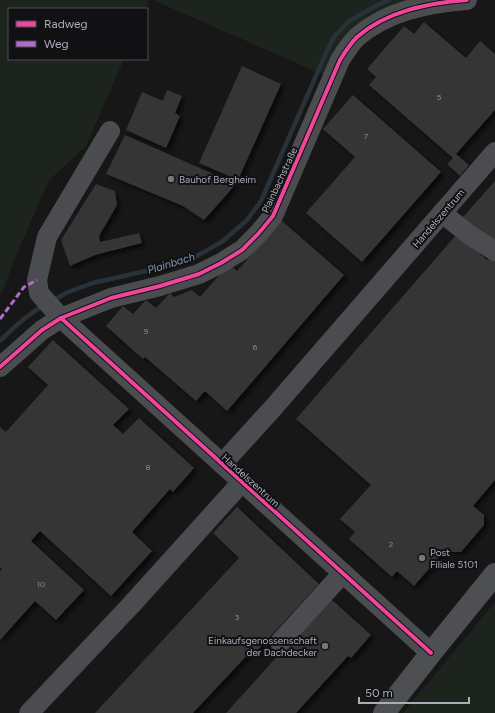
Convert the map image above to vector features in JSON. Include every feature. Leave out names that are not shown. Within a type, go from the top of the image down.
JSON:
[{"type":"main road","points":[[384,713],[431,652],[495,574]]},
{"type":"street","name":"Plainbachstraße","points":[[0,367],[58,316],[111,298],[199,274],[242,250],[273,216],[340,60],[356,38],[368,29],[390,17],[413,8],[467,0]]},
{"type":"street","name":"Handelszentrum","points":[[110,131],[47,236],[37,280],[40,293],[58,316],[431,652]]},
{"type":"street","name":"Handelszentrum","points":[[222,464],[273,408],[495,152]]},
{"type":"street","points":[[442,213],[471,236],[495,251]]},
{"type":"street","name":"Handelszentrum","points":[[29,713],[138,598],[242,482]]},
{"type":"street","points":[[280,642],[343,573]]},
{"type":"shaded area","points":[[0,0],[149,0],[145,8],[8,8],[8,60],[124,60],[86,146],[49,180],[16,256],[0,298]]},
{"type":"shaded area","points":[[153,0],[422,0],[398,6],[326,76]]},
{"type":"shaded area","points":[[495,603],[495,713],[403,713],[491,607]]},
{"type":"building","points":[[424,22],[466,58],[480,41],[495,54],[495,110],[456,154],[469,165],[460,176],[447,164],[453,158],[369,85],[376,77],[367,69],[404,26],[414,34]]},
{"type":"building","points":[[242,66],[281,84],[238,180],[199,163]]},
{"type":"building","points":[[167,90],[182,96],[175,113],[180,116],[166,148],[126,130],[142,92],[163,101]]},
{"type":"building","points":[[353,95],[441,172],[362,262],[306,213],[355,157],[323,129]]},
{"type":"building","name":"Bauhof Bergheim","points":[[125,135],[236,184],[204,220],[183,206],[106,174]]},
{"type":"building","points":[[495,181],[495,246],[463,217]]},
{"type":"building","points":[[96,184],[115,191],[117,205],[99,236],[100,242],[139,233],[142,243],[95,255],[70,266],[61,240]]},
{"type":"building","points":[[282,221],[344,275],[227,411],[205,391],[196,401],[145,357],[143,359],[106,326],[123,306],[133,314],[146,300],[156,308],[170,293],[174,297],[192,290],[200,297],[229,264],[237,271]]},
{"type":"building","points":[[457,234],[487,260],[491,256],[495,259],[495,480],[473,506],[484,515],[484,525],[461,552],[452,552],[447,548],[414,586],[397,571],[392,577],[349,539],[355,532],[340,519],[371,485],[296,419]]},
{"type":"building","points":[[53,340],[129,409],[113,425],[123,434],[139,418],[194,468],[173,492],[170,489],[132,532],[152,551],[111,596],[40,531],[31,541],[84,590],[56,620],[35,601],[0,640],[0,571],[2,569],[0,567],[0,427],[6,432],[48,385],[28,367]]},
{"type":"building","points":[[237,507],[319,584],[255,653],[252,650],[193,713],[95,713],[239,558],[213,533]]},
{"type":"building","name":"Einkaufsgenossenschaft der Dachdecker","points":[[330,598],[371,635],[351,658],[348,656],[296,713],[226,713]]},
{"type":"waterway","name":"Plainbach","points":[[52,301],[68,292],[93,283],[163,267],[195,257],[223,241],[247,220],[261,201],[334,37],[349,21],[389,0]]},
{"type":"waterway","name":"Plainbach","points":[[0,341],[31,313],[43,306]]},
{"type":"marked path","points":[[0,319],[24,287],[37,280]]},
{"type":"cycle path","points":[[0,367],[42,330],[61,318],[111,298],[160,286],[199,274],[242,250],[273,216],[340,60],[354,40],[381,21],[409,10],[438,3],[467,0]]},
{"type":"cycle path","points":[[61,318],[431,653]]},
{"type":"place","name":"Bauhof Bergheim","points":[[171,179]]},
{"type":"place","name":"Post Filiale 5101","points":[[422,558]]},
{"type":"place","name":"Einkaufsgenossenschaft der Dachdecker","points":[[325,646]]}]
